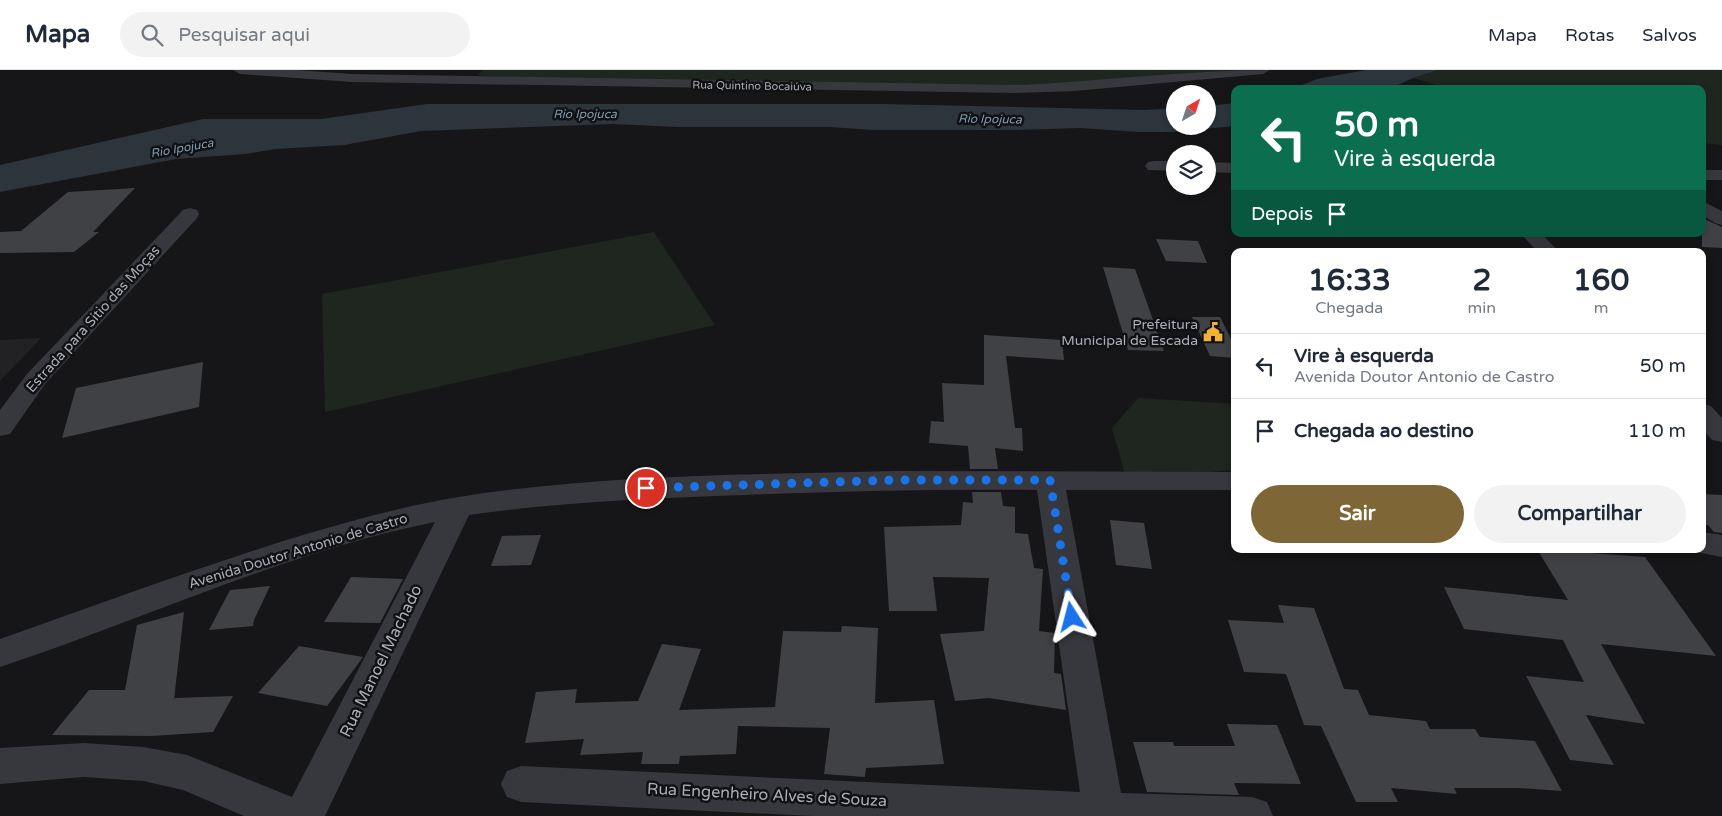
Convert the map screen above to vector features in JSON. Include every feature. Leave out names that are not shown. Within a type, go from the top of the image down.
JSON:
[{"type":"street","name":"Rua Quintino Bocaiúva","points":[[240,70],[352,78],[460,75],[1014,90],[1074,87],[1263,70]]},
{"type":"street","points":[[1154,166],[1166,166]]},
{"type":"street","points":[[1216,167],[1231,168]]},
{"type":"street","points":[[1706,175],[1722,175]]},
{"type":"street","points":[[1706,209],[1722,220]]},
{"type":"street","name":"Estrada para Sitio das Moças","points":[[0,428],[36,379],[190,214]]},
{"type":"street","points":[[1534,237],[1545,248]]},
{"type":"street","points":[[1706,416],[1722,434]]},
{"type":"street","name":"Avenida Doutor Antonio de Castro","points":[[0,653],[245,564],[344,533],[458,507],[535,496],[627,488],[897,480],[1231,481]]},
{"type":"street","points":[[1050,480],[1104,814]]},
{"type":"street","name":"Rua Manoel Machado","points":[[304,816],[458,507]]},
{"type":"street","points":[[1706,544],[1722,546]]},
{"type":"street","points":[[0,766],[84,760],[143,764],[187,773],[291,816]]},
{"type":"street","name":"Rua Engenheiro Alves de Souza","points":[[521,784],[1104,814],[1252,816]]},
{"type":"shaded area","points":[[484,70],[1265,70],[974,87],[548,81],[477,75]]},
{"type":"shaded area","points":[[1438,70],[1722,70],[1722,145],[1706,143],[1706,85],[1436,85],[1413,78]]},
{"type":"shaded area","points":[[654,232],[715,325],[325,412],[322,294]]},
{"type":"shaded area","points":[[41,338],[0,381],[0,340]]},
{"type":"shaded area","points":[[1138,398],[1231,404],[1231,470],[1126,478],[1112,428]]},
{"type":"water","points":[[1366,70],[1438,70],[1398,85],[1302,85],[1317,79]]},
{"type":"water","points":[[1231,103],[1231,126],[1216,128],[1216,105]]},
{"type":"water","name":"Rio Ipojuca","points":[[427,104],[882,104],[1145,110],[1166,109],[1166,132],[1080,128],[872,130],[830,127],[678,127],[613,124],[421,131],[344,145],[276,149],[245,154],[176,159],[0,192],[0,165],[203,119],[321,119]]},
{"type":"building","points":[[135,188],[93,232],[99,232],[74,252],[0,253],[0,232],[21,231],[68,192]]},
{"type":"building","points":[[1706,220],[1722,227],[1722,248],[1702,247],[1702,237],[1706,237]]},
{"type":"building","points":[[1156,239],[1198,241],[1207,263],[1166,261]]},
{"type":"building","points":[[1103,267],[1135,269],[1164,351],[1128,350]]},
{"type":"building","name":"Prefeitura Municipal de Escada","points":[[1192,317],[1220,317],[1231,339],[1231,358],[1210,356]]},
{"type":"building","points":[[984,335],[1062,340],[1064,360],[1006,356],[1015,428],[1022,428],[1023,451],[995,448],[998,469],[970,469],[968,446],[929,443],[931,421],[944,422],[942,383],[984,385]]},
{"type":"building","points":[[203,362],[199,407],[62,438],[76,388]]},
{"type":"building","points":[[972,492],[1001,492],[1003,506],[1015,507],[1015,533],[1028,534],[1034,568],[1043,569],[1039,631],[1055,633],[1054,673],[1061,674],[1066,710],[989,698],[955,701],[940,634],[984,631],[989,578],[933,577],[937,611],[889,611],[884,527],[961,525],[963,502],[973,503]]},
{"type":"building","points":[[1706,494],[1722,495],[1722,533],[1714,532],[1706,525]]},
{"type":"building","points":[[1110,520],[1144,523],[1152,569],[1116,565]]},
{"type":"building","points":[[541,535],[531,565],[491,566],[502,536]]},
{"type":"building","points":[[1539,553],[1591,553],[1645,557],[1716,656],[1601,644],[1645,724],[1586,715],[1614,765],[1570,760],[1526,676],[1584,682],[1563,640],[1464,629],[1444,587],[1568,600]]},
{"type":"building","points":[[351,577],[403,579],[380,623],[324,622]]},
{"type":"building","points":[[270,586],[253,626],[209,630],[230,590]]},
{"type":"building","points":[[1278,605],[1314,608],[1344,689],[1358,690],[1369,715],[1426,721],[1430,729],[1475,729],[1480,737],[1535,741],[1562,791],[1519,788],[1454,788],[1457,794],[1391,788],[1398,802],[1356,802],[1321,726],[1304,725],[1286,674],[1244,672],[1228,620],[1284,623]]},
{"type":"building","points":[[184,612],[174,700],[175,698],[233,696],[213,732],[152,736],[52,735],[89,690],[125,690],[137,625]]},
{"type":"building","points":[[842,626],[878,628],[875,703],[934,700],[944,764],[866,768],[865,777],[824,774],[830,728],[738,726],[736,754],[680,756],[679,764],[641,764],[643,752],[580,755],[584,739],[525,743],[536,692],[577,689],[575,703],[638,701],[662,644],[701,649],[679,710],[775,707],[783,631],[841,632]]},
{"type":"building","points":[[299,646],[363,657],[327,706],[258,693]]},
{"type":"building","points":[[1227,724],[1277,725],[1301,784],[1234,783],[1239,795],[1147,792],[1133,742],[1173,742],[1174,746],[1235,746]]},
{"type":"place","name":"Prefeitura Municipal de Escada","points":[[1213,332]]},
{"type":"route","points":[[646,488],[897,480],[1050,480],[1072,617]]}]
